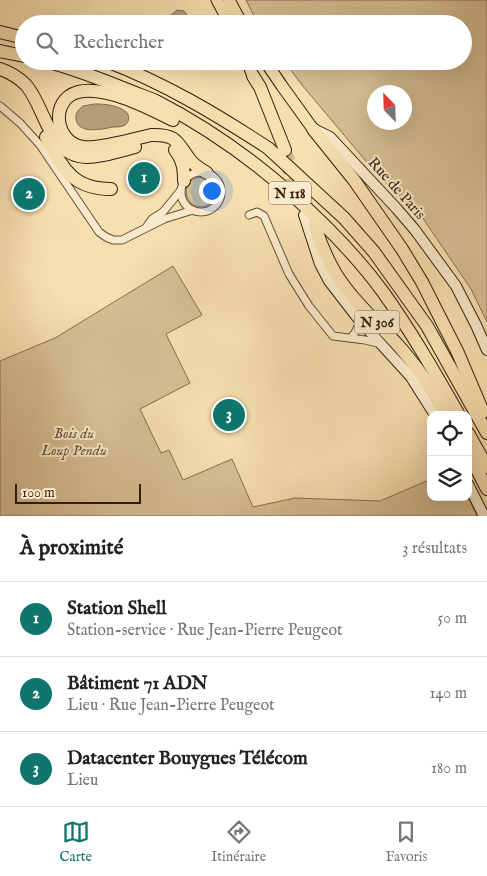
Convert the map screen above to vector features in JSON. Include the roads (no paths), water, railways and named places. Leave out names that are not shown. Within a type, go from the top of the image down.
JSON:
[{"type":"highway","points":[[0,32],[15,36]]},
{"type":"highway","points":[[0,51],[15,54]]},
{"type":"highway","points":[[0,69],[24,83],[35,97],[53,136],[70,153],[77,156],[93,156],[154,142],[166,144],[174,149],[181,160],[183,166],[182,186]]},
{"type":"highway","name":"N 118","points":[[77,70],[156,101],[207,130],[262,169],[318,218],[352,254],[383,292],[413,336],[456,411]]},
{"type":"highway","name":"N 118","points":[[127,70],[168,88],[230,123],[268,148],[338,212],[374,252],[427,326],[487,433]]},
{"type":"highway","points":[[0,74],[11,81],[24,95],[53,150],[70,174],[90,187],[111,189]]},
{"type":"highway","points":[[253,76],[260,87],[281,147]]},
{"type":"highway","points":[[207,173],[195,165],[176,140],[165,136],[151,135],[91,147],[76,145],[65,137],[59,126],[59,111],[66,99],[78,92],[106,92],[139,104],[233,147]]},
{"type":"highway","points":[[313,129],[354,180],[402,249],[422,282],[458,353],[487,421]]},
{"type":"highway","name":"N 306","points":[[315,226],[321,244],[337,276],[405,353],[430,386],[445,411]]},
{"type":"highway","points":[[472,440],[487,468]]},
{"type":"highway","points":[[470,456],[487,489]]},
{"type":"main road","points":[[217,0],[225,15]]},
{"type":"main road","points":[[229,0],[237,15]]},
{"type":"main road","points":[[251,70],[253,76]]},
{"type":"main road","name":"Rue de Paris","points":[[271,70],[313,129]]},
{"type":"street","points":[[0,106],[20,123],[40,145],[99,232],[113,240],[122,240],[130,237],[164,219],[193,210],[204,211],[215,206],[220,194],[220,187],[217,181],[207,173],[200,172],[188,176],[163,212],[152,219],[145,228]]},
{"type":"street","name":"Rue de Paris","points":[[313,129],[330,137],[415,230],[456,286],[487,350]]},
{"type":"street","points":[[182,186],[181,196],[188,207],[193,210]]},
{"type":"street","points":[[249,215],[257,212],[264,216],[289,274],[309,306],[333,336],[382,344]]},
{"type":"street","points":[[304,215],[320,264],[329,281],[360,320],[412,377],[433,411]]},
{"type":"street","points":[[351,338],[360,320]]},
{"type":"street","points":[[472,492],[484,516]]},
{"type":"tunnel","points":[[285,150],[309,211]]},
{"type":"tunnel","points":[[285,164],[298,199]]},
{"type":"place","name":"Station Shell","points":[[144,178]]},
{"type":"place","name":"Bâtiment 71 ADN","points":[[29,194]]},
{"type":"place","name":"Datacenter Bouygues Télécom","points":[[229,415]]},
{"type":"park label","name":"Bois du Loup Pendu","points":[[74,442]]}]
